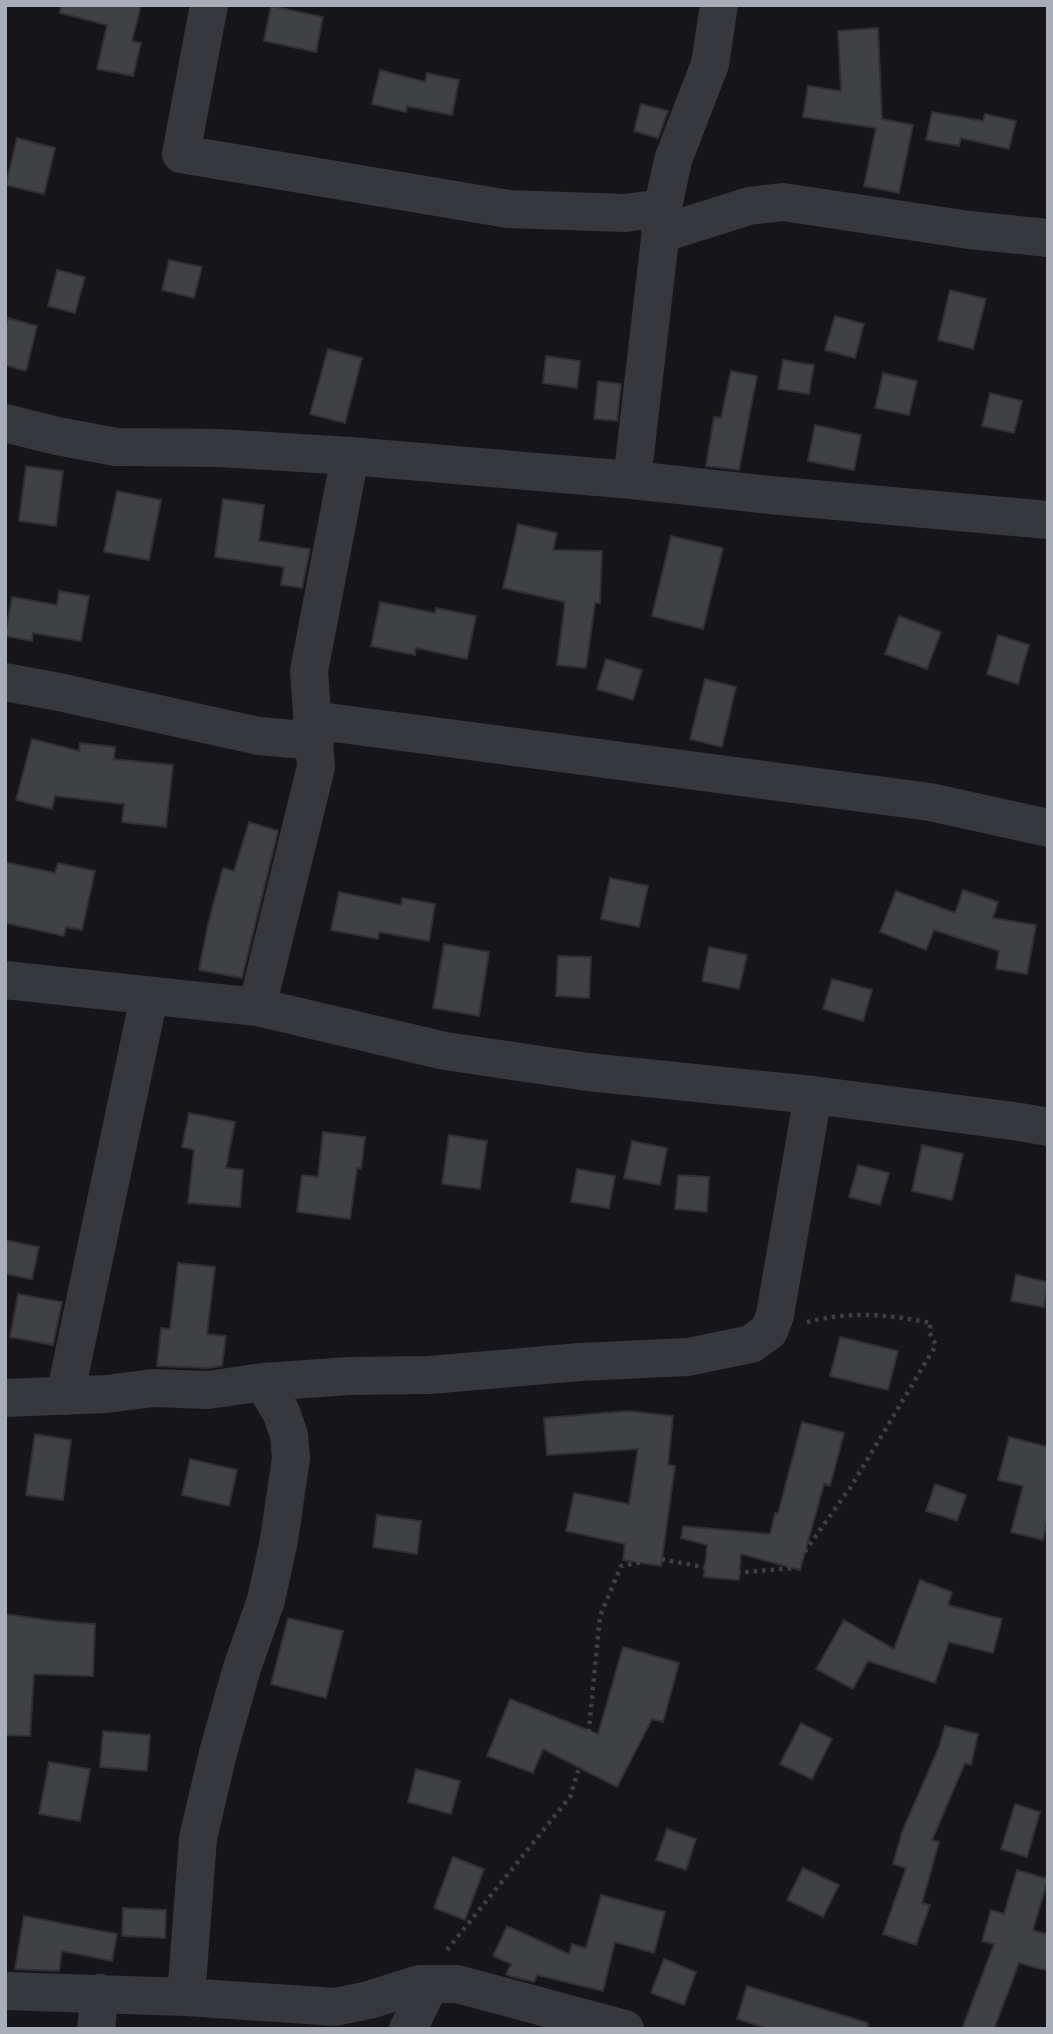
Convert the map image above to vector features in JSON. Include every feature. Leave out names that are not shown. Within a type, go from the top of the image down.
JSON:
[{"type":"street","points":[[209,5],[181,154],[508,209],[625,213],[661,219],[670,232],[749,206],[783,202],[969,230],[1048,238]]},
{"type":"street","points":[[632,480],[661,219],[673,160],[710,64],[719,5]]},
{"type":"street","points":[[5,423],[116,447],[219,448],[350,456],[1048,520]]},
{"type":"street","points":[[257,1007],[316,767],[309,671],[350,456]]},
{"type":"street","points":[[5,682],[259,736],[313,731],[930,802],[1048,828]]},
{"type":"street","points":[[5,980],[257,1007],[444,1051],[587,1072],[813,1095],[1048,1127]]},
{"type":"street","points":[[65,1396],[149,997]]},
{"type":"street","points":[[5,1398],[154,1388],[208,1390],[263,1382],[349,1376],[430,1375],[580,1362],[688,1357],[751,1344],[769,1331],[775,1315],[813,1095]]},
{"type":"street","points":[[186,1997],[198,1838],[242,1668],[267,1600],[291,1458],[289,1435],[281,1412],[263,1382]]},
{"type":"street","points":[[408,2029],[425,1984]]},
{"type":"street","points":[[5,1991],[64,1994],[98,2011],[186,1997],[262,2015],[335,2007],[425,1984],[457,1984],[625,2029]]},
{"type":"street","points":[[335,2007],[378,2029]]},
{"type":"path","points":[[425,1984],[570,1797],[588,1739],[600,1616],[621,1566],[660,1559],[736,1573],[793,1567],[852,1485],[936,1345],[929,1332],[931,1323],[894,1316],[853,1314],[769,1331]]},
{"type":"building","points":[[61,5],[141,5],[132,41],[141,43],[133,76],[97,69],[107,25],[60,13]]},
{"type":"building","points":[[271,6],[323,17],[316,52],[264,41]]},
{"type":"building","points":[[878,28],[882,119],[913,125],[899,193],[864,186],[876,128],[803,117],[808,86],[841,91],[838,31]]},
{"type":"building","points":[[380,70],[425,82],[427,73],[459,80],[452,115],[407,106],[406,112],[372,104]]},
{"type":"building","points":[[641,104],[668,111],[658,138],[634,131]]},
{"type":"building","points":[[932,112],[983,121],[985,114],[1016,121],[1009,149],[961,138],[959,146],[926,140]]},
{"type":"building","points":[[17,138],[55,148],[44,194],[6,185]]},
{"type":"building","points":[[169,260],[202,267],[194,298],[162,290]]},
{"type":"building","points":[[57,270],[85,277],[75,313],[48,306]]},
{"type":"building","points":[[950,290],[986,299],[973,349],[938,340]]},
{"type":"building","points":[[835,316],[864,324],[855,358],[825,350]]},
{"type":"building","points":[[8,318],[37,326],[26,371],[5,365],[5,330]]},
{"type":"building","points":[[328,349],[362,358],[345,423],[310,414]]},
{"type":"building","points":[[546,356],[580,361],[577,388],[543,383]]},
{"type":"building","points":[[783,360],[814,365],[809,394],[778,389]]},
{"type":"building","points":[[731,371],[757,376],[739,470],[706,466],[714,417],[721,418]]},
{"type":"building","points":[[883,373],[917,381],[909,415],[875,408]]},
{"type":"building","points":[[598,381],[621,384],[617,421],[594,419]]},
{"type":"building","points":[[990,393],[1022,401],[1014,433],[982,426]]},
{"type":"building","points":[[815,425],[861,435],[854,470],[808,461]]},
{"type":"building","points":[[26,466],[63,471],[56,526],[19,521]]},
{"type":"building","points":[[117,491],[161,500],[149,560],[104,552]]},
{"type":"building","points":[[223,499],[264,505],[259,541],[310,549],[302,588],[281,585],[284,567],[215,557]]},
{"type":"building","points":[[518,524],[557,533],[553,550],[602,551],[600,603],[595,603],[586,668],[557,665],[565,602],[503,588]]},
{"type":"building","points":[[671,536],[723,548],[703,629],[652,616]]},
{"type":"building","points":[[59,591],[89,596],[81,641],[33,633],[32,641],[5,636],[12,597],[57,605]]},
{"type":"building","points":[[380,602],[435,613],[436,608],[476,616],[467,659],[416,648],[415,655],[371,646]]},
{"type":"building","points":[[899,616],[941,632],[927,669],[885,654]]},
{"type":"building","points":[[998,635],[1029,645],[1018,684],[987,674]]},
{"type":"building","points":[[606,659],[642,670],[633,700],[597,689]]},
{"type":"building","points":[[705,679],[736,687],[722,747],[690,739]]},
{"type":"building","points":[[32,739],[79,751],[80,743],[115,747],[114,759],[173,765],[166,827],[122,822],[124,804],[55,796],[52,809],[16,800]]},
{"type":"building","points":[[249,822],[278,831],[242,978],[199,970],[223,868],[234,871]]},
{"type":"building","points":[[5,862],[55,873],[58,863],[95,871],[82,930],[66,927],[64,936],[5,923]]},
{"type":"building","points":[[610,878],[648,886],[639,927],[601,919]]},
{"type":"building","points":[[963,890],[998,902],[993,918],[1036,925],[1027,974],[996,969],[999,951],[934,930],[926,950],[880,932],[896,891],[955,913]]},
{"type":"building","points":[[339,892],[401,905],[402,898],[435,904],[429,941],[379,932],[378,939],[331,930]]},
{"type":"building","points":[[444,944],[489,952],[479,1016],[433,1008]]},
{"type":"building","points":[[709,947],[747,955],[739,989],[702,981]]},
{"type":"building","points":[[558,956],[591,957],[589,998],[556,996]]},
{"type":"building","points":[[832,979],[872,990],[863,1021],[823,1009]]},
{"type":"building","points":[[189,1113],[235,1122],[226,1168],[243,1170],[240,1207],[188,1203],[194,1150],[182,1147]]},
{"type":"building","points":[[323,1132],[365,1137],[361,1169],[357,1168],[350,1219],[297,1212],[302,1175],[318,1177]]},
{"type":"building","points":[[449,1135],[487,1141],[480,1189],[442,1184]]},
{"type":"building","points":[[632,1141],[667,1148],[660,1185],[624,1178]]},
{"type":"building","points":[[922,1145],[963,1154],[952,1200],[912,1191]]},
{"type":"building","points":[[858,1165],[889,1173],[880,1205],[849,1197]]},
{"type":"building","points":[[577,1169],[615,1176],[609,1208],[571,1202]]},
{"type":"building","points":[[678,1175],[709,1177],[707,1212],[675,1209]]},
{"type":"building","points":[[5,1240],[39,1247],[32,1279],[5,1274]]},
{"type":"building","points":[[178,1263],[215,1267],[207,1334],[226,1336],[222,1366],[157,1366],[161,1328],[170,1329]]},
{"type":"building","points":[[1016,1275],[1048,1282],[1044,1307],[1011,1301]]},
{"type":"building","points":[[18,1294],[62,1302],[53,1345],[10,1337]]},
{"type":"building","points":[[840,1337],[898,1351],[888,1390],[830,1376]]},
{"type":"building","points":[[628,1411],[673,1416],[668,1465],[675,1466],[661,1566],[623,1560],[625,1544],[566,1531],[574,1493],[629,1504],[638,1449],[547,1455],[544,1418]]},
{"type":"building","points":[[802,1422],[844,1433],[830,1486],[824,1484],[800,1570],[741,1554],[739,1580],[704,1577],[707,1545],[681,1538],[683,1526],[770,1534],[775,1513],[778,1514]]},
{"type":"building","points":[[35,1434],[71,1440],[63,1500],[26,1495]]},
{"type":"building","points":[[1009,1437],[1048,1447],[1048,1519],[1043,1540],[1011,1532],[1023,1486],[998,1480]]},
{"type":"building","points":[[190,1459],[237,1470],[229,1506],[182,1495]]},
{"type":"building","points":[[935,1484],[966,1495],[957,1521],[926,1511]]},
{"type":"building","points":[[377,1515],[421,1521],[417,1554],[373,1547]]},
{"type":"building","points":[[920,1580],[952,1592],[948,1605],[1002,1619],[993,1653],[949,1642],[935,1683],[868,1661],[853,1689],[816,1669],[844,1620],[894,1649]]},
{"type":"building","points":[[5,1614],[95,1624],[93,1676],[34,1674],[30,1736],[5,1735]]},
{"type":"building","points":[[288,1618],[343,1631],[326,1698],[271,1684]]},
{"type":"building","points":[[623,1647],[679,1663],[663,1722],[652,1719],[617,1787],[543,1749],[533,1773],[487,1756],[510,1699],[598,1734]]},
{"type":"building","points":[[801,1723],[832,1739],[812,1779],[780,1764]]},
{"type":"building","points":[[945,1726],[978,1734],[971,1765],[965,1763],[932,1840],[939,1842],[922,1903],[930,1905],[916,1945],[883,1934],[906,1868],[893,1864],[902,1832],[939,1747]]},
{"type":"building","points":[[103,1731],[150,1735],[147,1771],[100,1767]]},
{"type":"building","points":[[49,1762],[90,1769],[80,1821],[39,1814]]},
{"type":"building","points":[[416,1769],[460,1781],[451,1814],[408,1802]]},
{"type":"building","points":[[1015,1804],[1040,1812],[1027,1857],[1001,1849]]},
{"type":"building","points":[[667,1829],[696,1839],[686,1870],[656,1860]]},
{"type":"building","points":[[453,1857],[484,1869],[465,1920],[434,1908]]},
{"type":"building","points":[[803,1868],[839,1885],[823,1917],[787,1900]]},
{"type":"building","points":[[1017,1870],[1048,1879],[1033,1930],[1048,1934],[1048,1971],[1019,1963],[994,2029],[962,2029],[994,1944],[982,1941],[991,1910],[1004,1914]]},
{"type":"building","points":[[601,1895],[665,1912],[654,1953],[615,1942],[603,1991],[537,1975],[534,1982],[510,1976],[506,1974],[511,1964],[493,1956],[507,1926],[569,1954],[572,1944],[586,1948]]},
{"type":"building","points":[[123,1908],[166,1910],[165,1938],[122,1936]]},
{"type":"building","points":[[24,1916],[117,1934],[112,1961],[62,1951],[59,1971],[15,1969]]},
{"type":"building","points":[[664,1959],[696,1972],[684,2005],[651,1993]]},
{"type":"building","points":[[747,1986],[868,2023],[867,2029],[769,2029],[737,2019]]}]
